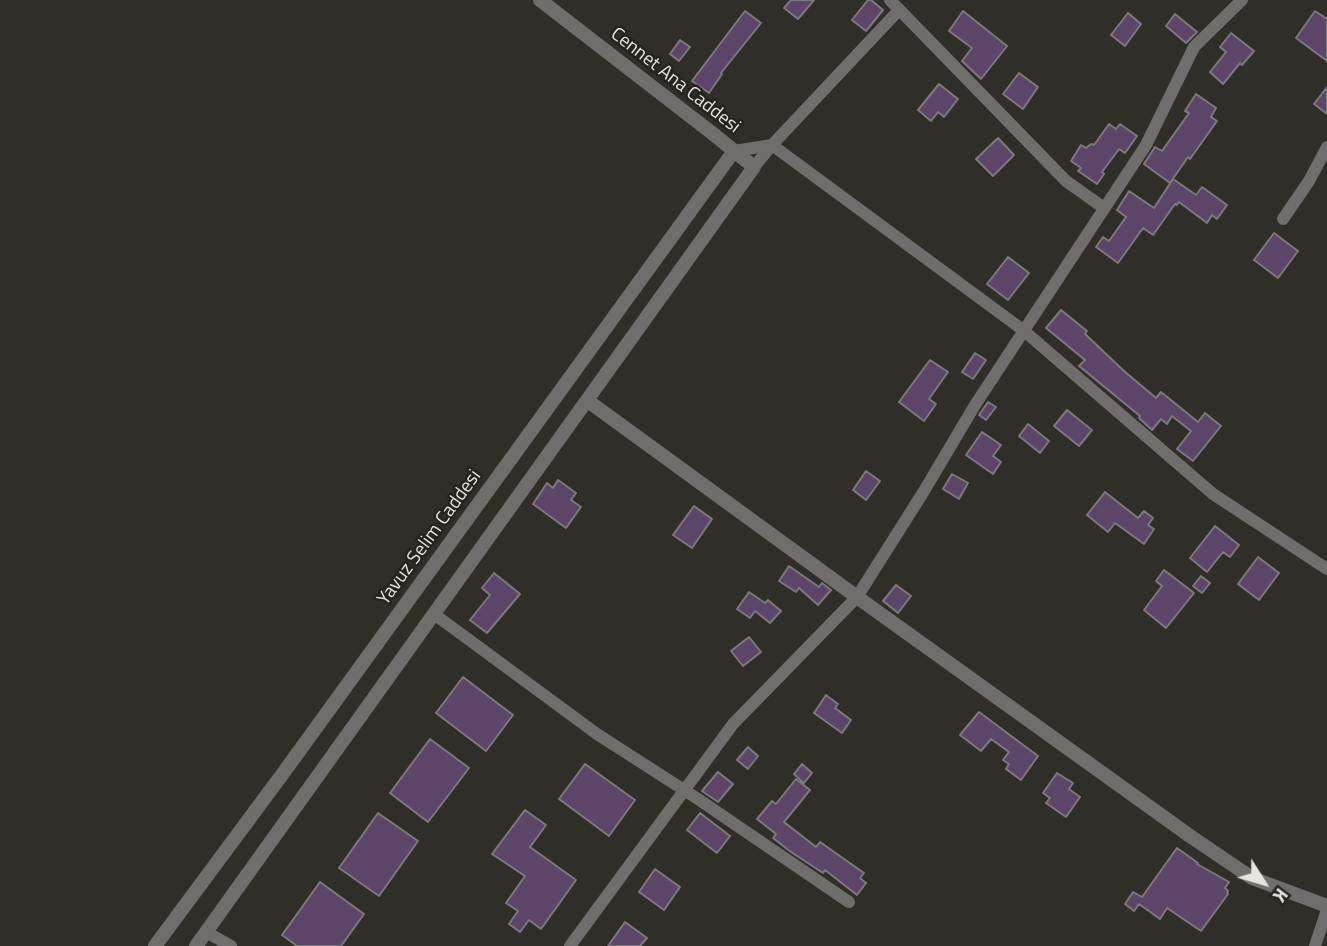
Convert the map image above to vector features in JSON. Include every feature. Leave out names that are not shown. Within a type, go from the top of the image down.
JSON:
[{"type":"street","name":"Cennet Ana Caddesi","points":[[540,0],[754,167]]},
{"type":"street","points":[[570,946],[733,724],[857,597],[975,405],[1146,145],[1194,47],[1242,0]]},
{"type":"street","points":[[196,946],[754,167],[894,5],[1066,181],[1104,208]]},
{"type":"street","points":[[734,151],[772,145],[1023,330],[1213,494],[1327,569]]},
{"type":"street","points":[[1283,219],[1327,147]]},
{"type":"street","name":"Yavuz Selim Caddesi","points":[[155,946],[734,151]]},
{"type":"street","points":[[587,401],[1190,836],[1252,878],[1327,908],[1315,946]]},
{"type":"street","points":[[434,614],[597,734],[849,902]]},
{"type":"street","points":[[206,932],[231,946]]},
{"type":"building","points":[[791,0],[814,0],[798,19],[784,8]]},
{"type":"building","points":[[868,0],[883,10],[866,31],[852,20]]},
{"type":"building","points":[[745,11],[761,23],[721,73],[709,93],[692,81]]},
{"type":"building","points":[[963,11],[1007,46],[981,79],[962,61],[972,48],[949,31]]},
{"type":"building","points":[[1315,11],[1327,19],[1327,61],[1296,38]]},
{"type":"building","points":[[1128,13],[1141,24],[1125,46],[1111,35]]},
{"type":"building","points":[[1175,14],[1197,32],[1186,43],[1166,26]]},
{"type":"building","points":[[1231,33],[1254,51],[1223,84],[1210,72],[1226,52],[1220,47]]},
{"type":"building","points":[[680,40],[690,47],[679,61],[670,54]]},
{"type":"building","points":[[1019,73],[1038,87],[1023,109],[1003,94]]},
{"type":"building","points":[[939,84],[958,99],[944,117],[938,112],[931,121],[918,110]]},
{"type":"building","points":[[1327,87],[1327,114],[1314,104]]},
{"type":"building","points":[[1196,94],[1216,108],[1211,117],[1217,121],[1170,183],[1144,164],[1155,147],[1162,151],[1189,113],[1185,111]]},
{"type":"building","points":[[1109,124],[1116,129],[1120,124],[1137,136],[1125,153],[1119,149],[1102,172],[1104,174],[1097,184],[1078,171],[1081,168],[1071,161],[1081,145],[1086,148],[1094,145]]},
{"type":"building","points":[[998,138],[1014,155],[993,176],[976,159]]},
{"type":"building","points":[[1173,179],[1196,195],[1202,187],[1227,205],[1217,219],[1212,215],[1207,223],[1179,202],[1175,204],[1153,235],[1143,228],[1118,263],[1096,247],[1103,237],[1109,241],[1126,217],[1117,210],[1129,191],[1154,208]]},
{"type":"building","points":[[1274,233],[1298,251],[1278,278],[1254,260]]},
{"type":"building","points":[[1008,257],[1029,273],[1008,300],[987,284]]},
{"type":"building","points":[[1061,310],[1087,331],[1085,334],[1156,398],[1161,392],[1198,422],[1205,413],[1221,426],[1193,461],[1177,449],[1191,431],[1172,416],[1167,424],[1161,419],[1152,430],[1140,416],[1079,366],[1085,360],[1046,328]]},
{"type":"building","points":[[975,353],[986,360],[973,379],[962,372]]},
{"type":"building","points":[[930,360],[948,372],[929,399],[936,404],[924,421],[899,402]]},
{"type":"building","points":[[988,402],[996,407],[986,420],[979,415]]},
{"type":"building","points":[[1067,410],[1092,430],[1079,446],[1054,426]]},
{"type":"building","points":[[1028,424],[1049,441],[1040,453],[1019,436]]},
{"type":"building","points":[[982,432],[1001,445],[993,456],[1001,462],[993,474],[966,455]]},
{"type":"building","points":[[866,471],[880,481],[866,500],[853,490]]},
{"type":"building","points":[[952,474],[968,483],[959,499],[943,489]]},
{"type":"building","points":[[558,480],[576,493],[571,500],[581,507],[566,528],[533,504],[547,483],[553,488]]},
{"type":"building","points":[[1105,492],[1138,518],[1144,511],[1153,518],[1148,525],[1154,529],[1144,544],[1115,523],[1108,532],[1087,515]]},
{"type":"building","points":[[694,506],[712,519],[692,548],[673,535]]},
{"type":"building","points":[[1215,526],[1239,545],[1230,557],[1223,552],[1207,572],[1190,558]]},
{"type":"building","points":[[1258,557],[1279,573],[1259,600],[1238,584]]},
{"type":"building","points":[[789,566],[819,587],[822,583],[831,590],[818,605],[799,588],[796,592],[779,581]]},
{"type":"building","points":[[1164,570],[1194,593],[1166,628],[1144,610],[1162,586],[1156,581]]},
{"type":"building","points":[[494,573],[520,594],[487,633],[470,620],[490,595],[482,588]]},
{"type":"building","points":[[1201,576],[1210,583],[1202,593],[1193,586]]},
{"type":"building","points":[[896,585],[911,596],[898,613],[883,601]]},
{"type":"building","points":[[749,592],[765,603],[768,600],[781,611],[770,623],[755,611],[750,618],[737,609]]},
{"type":"building","points":[[749,637],[761,652],[743,666],[731,651]]},
{"type":"building","points":[[463,677],[513,715],[486,751],[436,713]]},
{"type":"building","points":[[826,695],[838,704],[835,708],[851,720],[842,733],[814,713]]},
{"type":"building","points":[[979,712],[1038,756],[1021,780],[1006,769],[1009,764],[1003,760],[1009,752],[991,739],[981,751],[960,735]]},
{"type":"building","points":[[430,739],[469,768],[428,822],[390,793]]},
{"type":"building","points":[[748,747],[758,756],[748,769],[737,760]]},
{"type":"building","points":[[585,764],[635,800],[609,836],[559,799]]},
{"type":"building","points":[[802,764],[812,773],[804,783],[794,774]]},
{"type":"building","points":[[718,772],[733,784],[718,802],[702,791]]},
{"type":"building","points":[[1057,773],[1073,783],[1069,789],[1080,797],[1066,817],[1046,803],[1050,798],[1043,793]]},
{"type":"building","points":[[796,779],[810,790],[784,822],[816,847],[820,842],[864,873],[860,878],[866,883],[857,895],[825,870],[823,873],[791,852],[773,838],[776,834],[757,819],[772,801],[776,804]]},
{"type":"building","points":[[525,810],[546,825],[530,847],[576,880],[541,929],[529,920],[520,932],[509,924],[518,911],[506,903],[525,876],[492,854]]},
{"type":"building","points":[[378,813],[418,841],[379,896],[339,868]]},
{"type":"building","points":[[700,813],[730,836],[717,853],[687,830]]},
{"type":"building","points":[[1177,848],[1197,864],[1229,882],[1225,888],[1228,894],[1201,931],[1167,908],[1160,919],[1139,904],[1134,911],[1125,904],[1133,892],[1142,897]]},
{"type":"building","points":[[655,869],[680,887],[664,910],[639,892]]},
{"type":"building","points":[[320,882],[364,914],[341,946],[297,946],[282,935]]},
{"type":"building","points":[[625,922],[647,938],[640,946],[608,946]]}]
